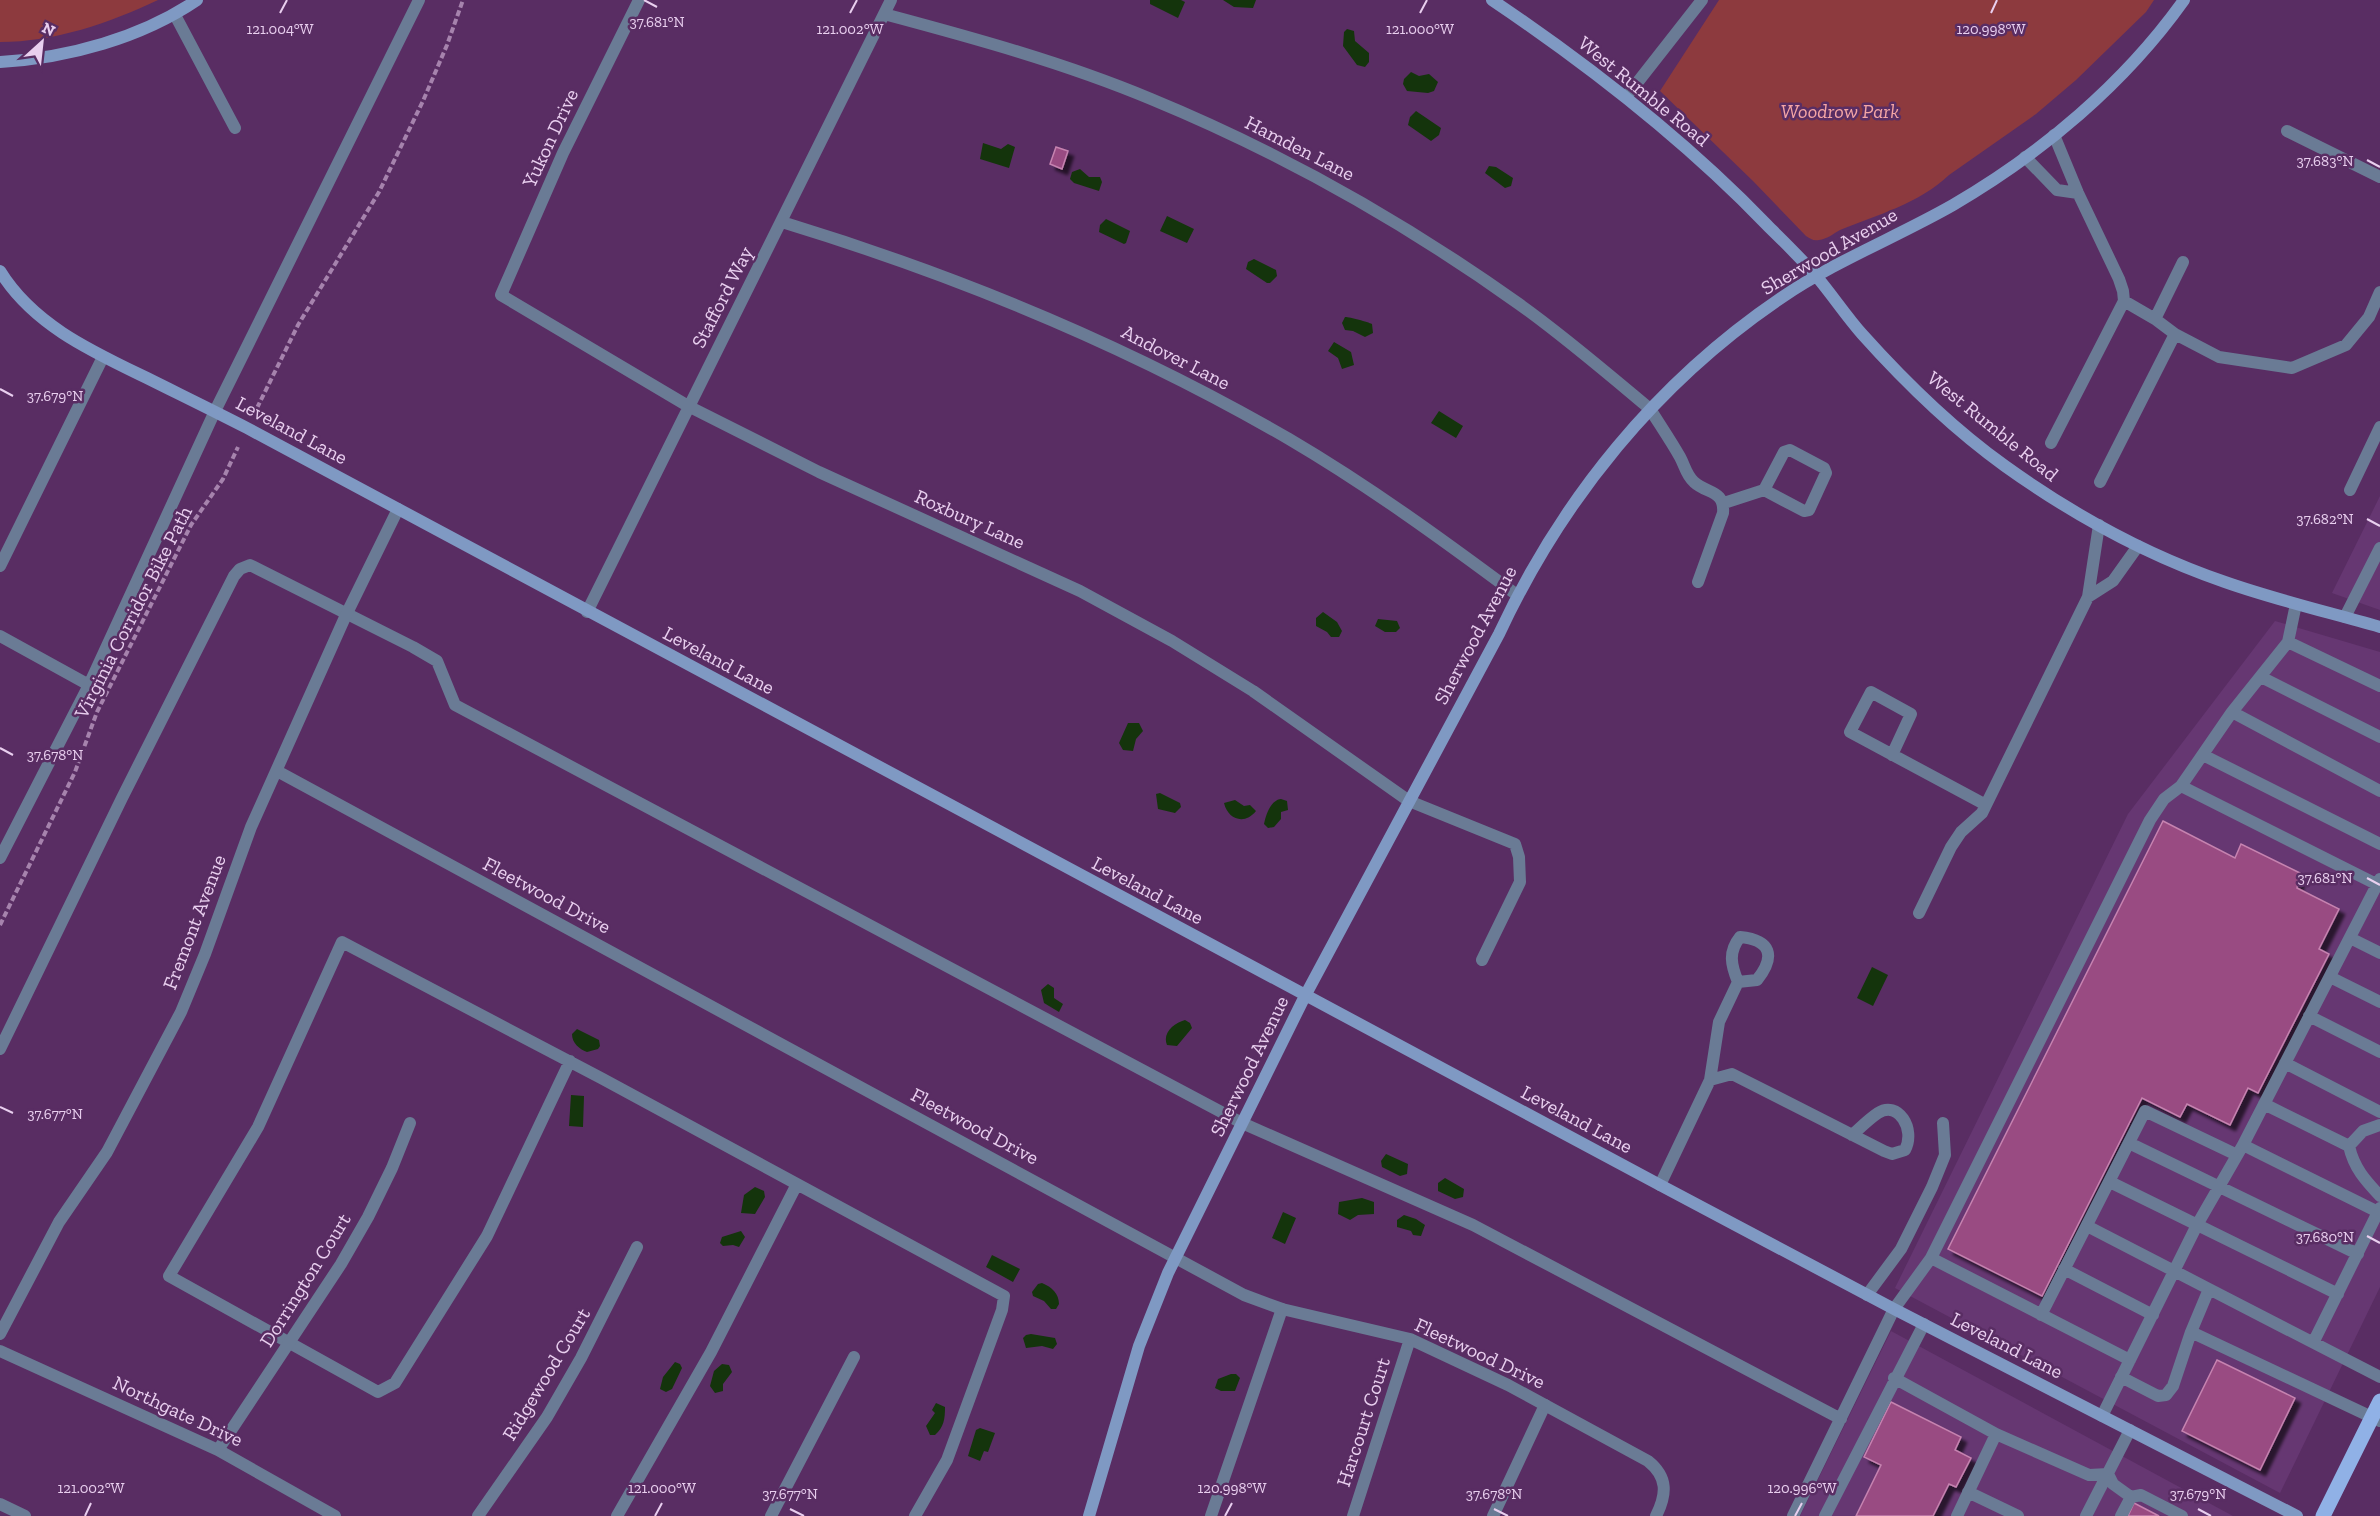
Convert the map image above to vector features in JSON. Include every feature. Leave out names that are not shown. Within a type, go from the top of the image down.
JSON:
[{"type":"main road","points":[[2323,1516],[2376,1419],[2380,1401]]},
{"type":"street","points":[[0,62],[66,53],[106,42],[175,15],[197,0]]},
{"type":"street","points":[[0,858],[89,685],[215,411],[419,0]]},
{"type":"street","name":"Yukon Drive","points":[[501,295],[563,153],[639,0]]},
{"type":"street","name":"Stafford Way","points":[[587,612],[891,0]]},
{"type":"street","name":"West Rumble Road","points":[[1492,0],[1546,36],[1626,98],[1699,160],[1764,221],[1816,276],[1861,333],[1912,387],[1956,428],[2003,465],[2052,498],[2138,546],[2226,582],[2380,627]]},
{"type":"street","points":[[1626,98],[1702,0]]},
{"type":"street","name":"Sherwood Avenue","points":[[1089,1516],[1139,1346],[1176,1257],[1305,996],[1499,634],[1517,595],[1551,535],[1591,478],[1650,409],[1690,369],[1736,330],[1816,276],[1953,204],[2025,157],[2099,96],[2139,55],[2184,0]]},
{"type":"street","name":"Hamden Lane","points":[[884,14],[982,40],[1065,66],[1150,99],[1300,168],[1380,212],[1463,265],[1567,341],[1650,409],[1681,459],[1686,474],[1724,503]]},
{"type":"street","points":[[175,15],[235,128]]},
{"type":"street","points":[[2286,131],[2380,177]]},
{"type":"street","points":[[2051,443],[2124,300],[2119,279],[2078,193],[2054,135]]},
{"type":"street","points":[[2025,157],[2057,190],[2078,193]]},
{"type":"street","name":"Andover Lane","points":[[782,222],[930,270],[1028,308],[1124,351],[1290,440],[1360,483],[1517,595]]},
{"type":"street","points":[[2155,319],[2183,262]]},
{"type":"street","name":"Leveland Lane","points":[[0,271],[22,300],[39,316],[103,357],[215,411],[1867,1295],[2297,1516]]},
{"type":"street","points":[[2124,300],[2175,334],[2219,357],[2292,368],[2346,345],[2369,317],[2380,292]]},
{"type":"street","name":"Roxbury Lane","points":[[501,295],[688,406],[819,472],[1080,591],[1172,641],[1253,691],[1409,801],[1515,844],[1520,857],[1520,882],[1482,960]]},
{"type":"street","points":[[2100,482],[2175,334]]},
{"type":"street","points":[[0,566],[103,357]]},
{"type":"street","points":[[2350,490],[2380,428]]},
{"type":"street","points":[[1698,582],[1724,513],[1724,503],[1764,490],[1784,452],[1790,450],[1824,468],[1826,473],[1809,510],[1804,511],[1764,490]]},
{"type":"street","name":"Fremont Avenue","points":[[0,1334],[59,1222],[107,1152],[181,1012],[205,954],[251,827],[346,615],[398,509]]},
{"type":"street","points":[[1919,913],[1951,847],[1961,832],[1982,813],[2088,597],[2099,525]]},
{"type":"street","points":[[2088,597],[2113,581],[2138,546]]},
{"type":"street","points":[[2345,617],[2380,548]]},
{"type":"street","points":[[0,1049],[122,798],[234,576],[240,569],[250,565],[437,661],[455,705],[1242,1123],[1473,1225],[1841,1419]]},
{"type":"street","points":[[1793,1516],[1894,1309],[1931,1258],[2150,820],[2164,799],[2181,786],[2232,712],[2288,642],[2296,604]]},
{"type":"street","points":[[0,636],[89,685]]},
{"type":"street","points":[[2288,642],[2380,687]]},
{"type":"street","points":[[2261,677],[2380,737]]},
{"type":"street","points":[[1892,754],[1911,714],[1871,692],[1850,732],[1986,805]]},
{"type":"street","points":[[2232,712],[2380,791]]},
{"type":"street","points":[[2203,755],[2380,844]]},
{"type":"street","name":"Fleetwood Drive","points":[[277,771],[1244,1295],[1282,1308],[1410,1339],[1545,1405],[1648,1461],[1658,1469],[1664,1481],[1665,1493],[1656,1516]]},
{"type":"street","points":[[2102,1416],[2197,1226],[2240,1150],[2379,883],[2181,786]]},
{"type":"street","points":[[2350,938],[2380,953]]},
{"type":"street","points":[[570,1061],[487,1236],[395,1383],[378,1392],[169,1276],[258,1127],[342,942],[570,1061],[1005,1296],[1002,1310],[947,1460],[915,1516]]},
{"type":"street","points":[[2330,977],[2380,1002]]},
{"type":"street","points":[[1660,1185],[1710,1080],[1719,1022],[1738,982]]},
{"type":"street","points":[[2309,1016],[2380,1052]]},
{"type":"street","points":[[2285,1063],[2380,1112]]},
{"type":"street","points":[[1710,1080],[1732,1074],[1852,1135],[1892,1154],[1905,1150],[1910,1141],[1910,1130],[1905,1121],[1899,1114],[1887,1110],[1878,1113],[1852,1135]]},
{"type":"street","points":[[2264,1104],[2349,1146]]},
{"type":"street","points":[[2041,1315],[2145,1111],[2379,1210],[2314,1341]]},
{"type":"street","name":"Dorrington Court","points":[[218,1450],[341,1264],[392,1168],[410,1123]]},
{"type":"street","points":[[1867,1295],[1901,1249],[1932,1187],[1945,1155],[1943,1123]]},
{"type":"street","points":[[2349,1146],[2363,1131],[2380,1125]]},
{"type":"street","points":[[2128,1143],[2358,1254]]},
{"type":"street","points":[[2349,1146],[2352,1162],[2380,1196]]},
{"type":"street","points":[[2110,1182],[2338,1294]]},
{"type":"street","points":[[617,1516],[711,1352],[797,1184]]},
{"type":"street","points":[[2087,1226],[2380,1377]]},
{"type":"street","name":"Ridgewood Court","points":[[478,1516],[547,1417],[581,1358],[637,1247]]},
{"type":"street","points":[[1931,1258],[2130,1360]]},
{"type":"street","points":[[2064,1269],[2153,1315]]},
{"type":"street","points":[[2121,1377],[2158,1396],[2166,1395],[2173,1386],[2191,1332],[2209,1289]]},
{"type":"street","points":[[1210,1516],[1282,1308]]},
{"type":"street","points":[[1825,1516],[1894,1378],[1924,1324]]},
{"type":"street","points":[[2191,1332],[2376,1419]]},
{"type":"street","name":"Harcourt Court","points":[[1353,1516],[1410,1339]]},
{"type":"street","name":"Northgate Drive","points":[[0,1351],[218,1450],[335,1516]]},
{"type":"street","points":[[771,1516],[854,1357]]},
{"type":"street","points":[[1894,1378],[1996,1434],[2089,1475],[2108,1474]]},
{"type":"street","points":[[1493,1516],[1545,1405]]},
{"type":"street","points":[[2086,1516],[2130,1430]]},
{"type":"street","points":[[1957,1516],[1996,1434]]},
{"type":"street","points":[[2108,1474],[2113,1484],[2131,1497],[2141,1495],[2182,1516]]},
{"type":"street","points":[[1968,1492],[2018,1516]]},
{"type":"street","points":[[2121,1516],[2131,1497]]},
{"type":"street","points":[[0,1504],[26,1516]]},
{"type":"path","points":[[256,408],[298,325],[380,192],[423,101],[463,0]]},
{"type":"path","name":"Virginia Corridor Bike Path","points":[[0,925],[75,772],[97,712],[191,525],[223,479],[238,447]]},
{"type":"shaded area","points":[[1150,0],[1185,2],[1178,18],[1150,4]]},
{"type":"shaded area","points":[[1223,0],[1256,0],[1253,8],[1234,7]]},
{"type":"shaded area","points":[[1347,29],[1354,31],[1355,41],[1369,53],[1369,62],[1365,67],[1357,65],[1343,46],[1344,32]]},
{"type":"shaded area","points":[[1411,72],[1419,76],[1429,74],[1438,82],[1434,91],[1428,93],[1407,91],[1403,84],[1404,79]]},
{"type":"shaded area","points":[[1416,111],[1441,128],[1439,135],[1431,141],[1408,125],[1410,117]]},
{"type":"shaded area","points":[[983,143],[1001,149],[1008,144],[1015,147],[1009,168],[980,159]]},
{"type":"shaded area","points":[[1489,166],[1496,167],[1513,178],[1511,186],[1505,188],[1485,173]]},
{"type":"shaded area","points":[[1080,169],[1089,177],[1100,177],[1102,182],[1099,191],[1074,183],[1070,179],[1072,172]]},
{"type":"shaded area","points":[[1167,216],[1194,229],[1187,243],[1160,231]]},
{"type":"shaded area","points":[[1106,219],[1130,231],[1126,243],[1099,232],[1100,225]]},
{"type":"shaded area","points":[[1254,259],[1276,270],[1277,276],[1270,283],[1246,269],[1248,262]]},
{"type":"shaded area","points":[[1345,317],[1372,324],[1373,333],[1365,337],[1345,330],[1342,323]]},
{"type":"shaded area","points":[[1334,342],[1351,352],[1354,365],[1342,369],[1338,358],[1328,351]]},
{"type":"shaded area","points":[[1439,411],[1463,426],[1456,438],[1431,423]]},
{"type":"shaded area","points":[[2380,496],[2380,610],[2332,593]]},
{"type":"shaded area","points":[[1323,612],[1337,622],[1342,631],[1339,637],[1331,637],[1316,626],[1316,618]]},
{"type":"shaded area","points":[[1378,619],[1397,621],[1400,628],[1396,632],[1385,632],[1375,626]]},
{"type":"shaded area","points":[[2275,621],[2380,652],[2380,1287],[2280,1493],[1895,1288],[2128,814]]},
{"type":"shaded area","points":[[1128,723],[1139,723],[1143,731],[1136,739],[1133,751],[1123,750],[1119,743]]},
{"type":"shaded area","points":[[1160,793],[1180,803],[1181,807],[1175,813],[1158,809],[1156,794]]},
{"type":"shaded area","points":[[1281,799],[1287,801],[1288,810],[1281,812],[1281,819],[1274,827],[1268,828],[1264,824],[1268,812],[1274,802]]},
{"type":"shaded area","points":[[1235,800],[1244,806],[1250,805],[1256,811],[1247,818],[1233,817],[1224,803]]},
{"type":"shaded area","points":[[1872,967],[1888,975],[1873,1006],[1857,998]]},
{"type":"shaded area","points":[[1048,984],[1054,988],[1054,998],[1063,1004],[1059,1012],[1044,1003],[1041,990]]},
{"type":"shaded area","points":[[1185,1020],[1192,1028],[1177,1046],[1167,1045],[1166,1036],[1170,1029]]},
{"type":"shaded area","points":[[577,1029],[599,1040],[598,1049],[587,1052],[576,1045],[572,1034]]},
{"type":"shaded area","points":[[571,1095],[584,1096],[583,1127],[569,1126]]},
{"type":"shaded area","points":[[1386,1154],[1408,1164],[1407,1174],[1400,1176],[1382,1167],[1381,1161]]},
{"type":"shaded area","points":[[1445,1178],[1464,1189],[1463,1197],[1455,1199],[1438,1191],[1438,1183]]},
{"type":"shaded area","points":[[755,1187],[764,1191],[765,1197],[755,1214],[741,1213],[744,1195]]},
{"type":"shaded area","points":[[1362,1198],[1374,1202],[1374,1214],[1358,1215],[1350,1220],[1338,1214],[1339,1202]]},
{"type":"shaded area","points":[[1283,1212],[1296,1218],[1285,1244],[1272,1238]]},
{"type":"shaded area","points":[[1404,1215],[1425,1225],[1421,1236],[1413,1235],[1411,1231],[1397,1227],[1397,1220]]},
{"type":"shaded area","points":[[741,1231],[745,1237],[739,1247],[723,1246],[720,1243],[722,1237]]},
{"type":"shaded area","points":[[992,1255],[1020,1269],[1013,1282],[986,1267]]},
{"type":"shaded area","points":[[1042,1283],[1056,1294],[1059,1304],[1056,1309],[1051,1309],[1044,1301],[1033,1296],[1032,1292],[1038,1284]]},
{"type":"shaded area","points":[[1891,1331],[2233,1516],[1800,1516]]},
{"type":"shaded area","points":[[1031,1334],[1055,1338],[1057,1344],[1053,1349],[1042,1346],[1026,1348],[1023,1338]]},
{"type":"shaded area","points":[[675,1362],[682,1368],[672,1389],[666,1392],[660,1389],[663,1377]]},
{"type":"shaded area","points":[[722,1364],[729,1365],[732,1372],[723,1384],[723,1391],[715,1393],[710,1386],[714,1371]]},
{"type":"shaded area","points":[[1236,1374],[1240,1378],[1235,1391],[1221,1391],[1215,1388],[1218,1379]]},
{"type":"shaded area","points":[[936,1403],[945,1407],[944,1419],[938,1432],[930,1435],[926,1426],[935,1413],[932,1410]]},
{"type":"shaded area","points":[[980,1428],[995,1433],[988,1452],[984,1451],[980,1461],[968,1456],[976,1430]]},
{"type":"green space","points":[[0,0],[158,0],[81,30],[41,39],[0,42]]},
{"type":"green space","name":"Woodrow Park","points":[[1719,0],[2154,0],[2146,12],[2076,80],[2036,114],[1938,185],[1912,201],[1840,230],[1825,239],[1812,240],[1660,91]]},
{"type":"building","points":[[1056,147],[1068,151],[1062,169],[1050,164]]},
{"type":"building","points":[[2163,821],[2235,858],[2241,844],[2300,873],[2297,888],[2339,909],[2319,949],[2329,954],[2258,1093],[2248,1088],[2230,1125],[2187,1104],[2180,1117],[2142,1098],[2042,1296],[1948,1249]]},
{"type":"building","points":[[2217,1360],[2295,1398],[2260,1470],[2182,1431]]},
{"type":"building","points":[[1891,1402],[1961,1437],[1955,1450],[1971,1458],[1956,1487],[1949,1484],[1933,1516],[1856,1516],[1881,1465],[1864,1457]]},
{"type":"building","points":[[2134,1503],[2159,1516],[2128,1516]]}]
